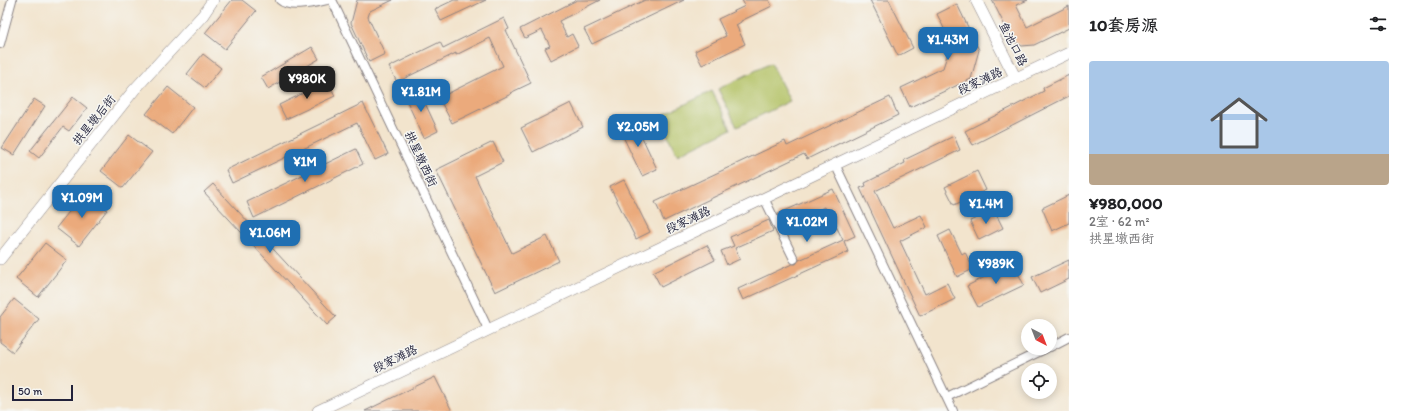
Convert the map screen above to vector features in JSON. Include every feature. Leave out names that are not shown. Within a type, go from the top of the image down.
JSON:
[{"type":"main road","name":"拱星墩后街","points":[[0,259],[134,90],[203,15],[213,0]]},
{"type":"main road","name":"鱼池口路","points":[[976,0],[1016,78]]},
{"type":"main road","name":"段家滩路","points":[[318,411],[1069,53]]},
{"type":"street","points":[[0,44],[12,0]]},
{"type":"street","points":[[280,0],[283,3],[307,5],[326,0]]},
{"type":"street","name":"拱星墩西街","points":[[332,0],[488,329]]},
{"type":"street","points":[[835,164],[953,411]]},
{"type":"street","points":[[764,198],[794,259]]},
{"type":"street","points":[[1057,343],[1069,337]]},
{"type":"street","points":[[947,397],[1033,355]]},
{"type":"green space","points":[[771,63],[790,101],[737,127],[718,89]]},
{"type":"green space","points":[[712,91],[731,129],[677,155],[659,117]]},
{"type":"building","points":[[232,0],[242,0],[256,11],[225,49],[205,33]]},
{"type":"building","points":[[357,0],[393,0],[370,11],[368,17],[385,54],[369,62],[351,23]]},
{"type":"building","points":[[454,0],[486,0],[441,21],[435,9]]},
{"type":"building","points":[[577,0],[600,0],[559,21],[567,37],[572,34],[578,46],[551,60],[545,48],[550,46],[542,30],[525,38],[520,29]]},
{"type":"building","points":[[645,0],[684,0],[592,44],[584,29]]},
{"type":"building","points":[[742,0],[769,0],[772,6],[741,21],[736,25],[745,44],[702,65],[695,51],[726,36],[718,19],[745,6]]},
{"type":"building","points":[[870,0],[889,0],[913,48],[898,56]]},
{"type":"building","points":[[992,0],[1028,0],[1016,5],[1027,27],[1069,6],[1069,28],[1034,45],[1022,46],[1012,40]]},
{"type":"building","points":[[957,4],[979,50],[971,79],[910,107],[901,88],[943,68],[951,43],[937,14]]},
{"type":"building","points":[[504,18],[509,29],[506,30],[531,83],[452,123],[439,98],[503,66],[490,38],[397,82],[389,67],[440,42],[443,48]]},
{"type":"building","points":[[312,47],[319,59],[268,89],[261,77]]},
{"type":"building","points":[[203,54],[221,68],[205,88],[187,74]]},
{"type":"building","points":[[1069,75],[1069,96],[973,145],[965,131],[1044,91],[1043,88]]},
{"type":"building","points":[[328,81],[335,96],[286,119],[279,105]]},
{"type":"building","points":[[168,87],[193,107],[172,134],[146,114]]},
{"type":"building","points":[[418,88],[438,131],[424,138],[404,95]]},
{"type":"building","points":[[73,97],[87,108],[69,131],[63,127],[39,158],[30,151]]},
{"type":"building","points":[[890,97],[898,115],[807,159],[804,154],[664,221],[655,202],[785,141],[787,146]]},
{"type":"building","points":[[34,99],[45,106],[14,155],[2,148]]},
{"type":"building","points":[[363,103],[388,154],[375,160],[357,123],[232,183],[226,170]]},
{"type":"building","points":[[571,103],[583,127],[533,152],[521,128]]},
{"type":"building","points":[[634,120],[657,169],[642,176],[619,128]]},
{"type":"building","points":[[129,135],[152,152],[123,188],[101,171]]},
{"type":"building","points":[[954,136],[960,150],[875,191],[893,228],[921,215],[927,227],[900,241],[925,294],[947,283],[955,299],[920,316],[860,188],[866,186],[865,183],[905,163],[904,160]]},
{"type":"building","points":[[493,142],[503,162],[475,176],[512,253],[547,236],[559,261],[495,292],[436,170]]},
{"type":"building","points":[[356,149],[363,164],[254,218],[247,202]]},
{"type":"building","points":[[977,171],[986,190],[954,205],[945,187]]},
{"type":"building","points":[[624,180],[650,232],[636,239],[610,187]]},
{"type":"building","points":[[213,184],[336,317],[327,325],[204,192]]},
{"type":"building","points":[[833,189],[855,236],[844,241],[848,252],[743,300],[738,289],[792,264],[796,264],[799,260],[843,240],[831,216],[828,217],[824,207],[784,225],[778,214]]},
{"type":"building","points":[[85,192],[107,210],[79,246],[56,228]]},
{"type":"building","points":[[1069,195],[1069,223],[1052,231],[1042,208]]},
{"type":"building","points":[[994,210],[1003,228],[979,240],[970,221]]},
{"type":"building","points":[[769,220],[773,231],[735,248],[740,259],[727,265],[721,251],[734,246],[730,237]]},
{"type":"building","points":[[950,230],[962,254],[965,252],[973,269],[957,277],[938,236]]},
{"type":"building","points":[[45,243],[67,260],[38,297],[16,279]]},
{"type":"building","points":[[707,245],[715,260],[661,287],[653,272]]},
{"type":"building","points":[[1069,260],[1069,279],[1040,293],[1032,277]]},
{"type":"building","points":[[1013,263],[1024,285],[978,307],[967,286]]},
{"type":"building","points":[[14,299],[39,319],[13,352],[0,342],[0,317]]},
{"type":"building","points":[[435,377],[452,411],[365,411]]}]
